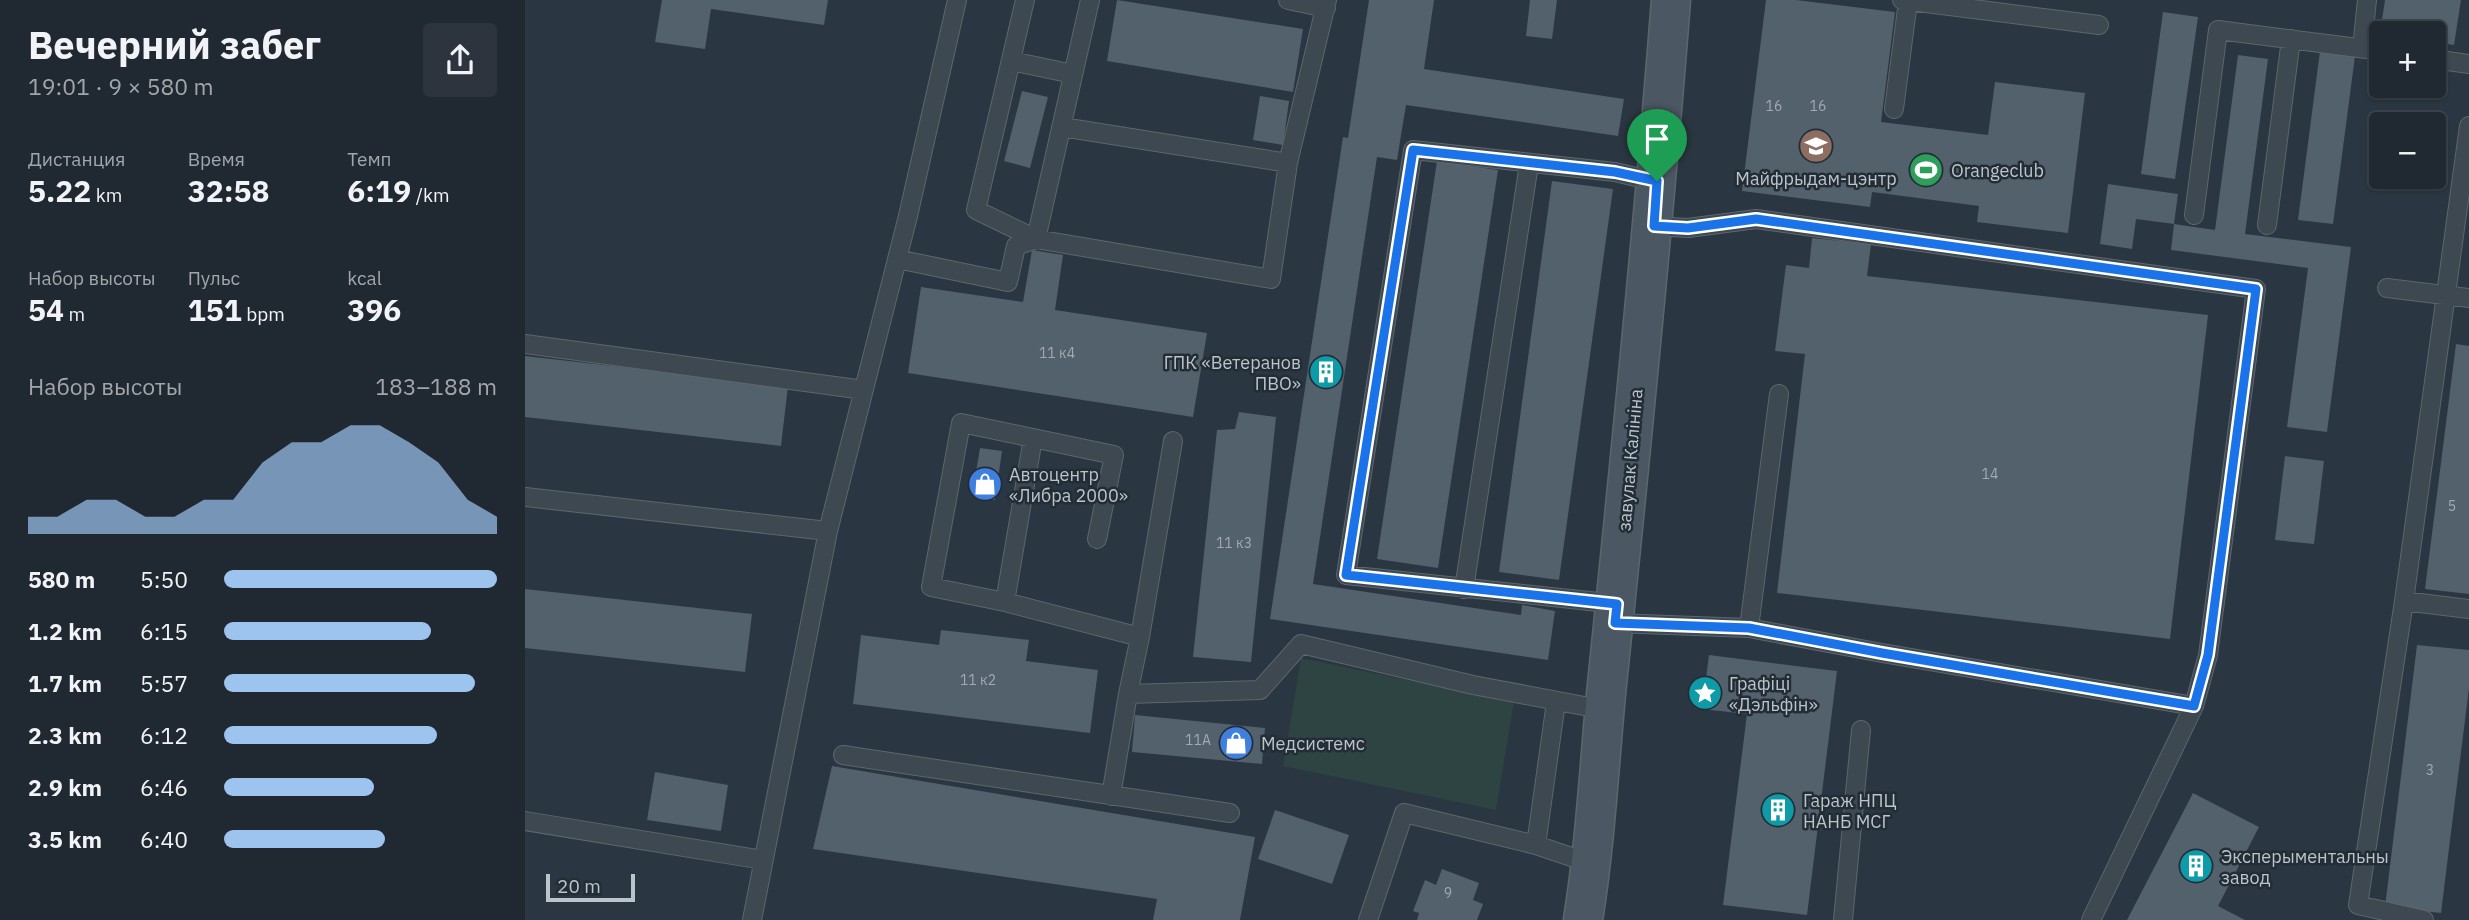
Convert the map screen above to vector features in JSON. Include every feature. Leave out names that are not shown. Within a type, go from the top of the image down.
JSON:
[{"type":"street","name":"завулак Калініна","points":[[1587,920],[1605,710],[1654,226],[1671,0]]},
{"type":"lane","points":[[752,920],[828,531],[897,259],[957,0]]},
{"type":"lane","points":[[1025,0],[976,210],[1036,239],[1271,279],[1288,163],[1326,4],[1288,0]]},
{"type":"lane","points":[[1036,239],[1090,0]]},
{"type":"lane","points":[[1902,0],[2099,24]]},
{"type":"lane","points":[[2362,48],[2367,0]]},
{"type":"lane","points":[[1894,108],[1908,1]]},
{"type":"lane","points":[[2193,215],[2218,30],[2369,49]]},
{"type":"lane","points":[[2267,225],[2291,39]]},
{"type":"lane","points":[[2446,60],[2469,64]]},
{"type":"lane","points":[[1011,61],[1073,74]]},
{"type":"lane","points":[[1062,127],[1288,163]]},
{"type":"lane","points":[[2424,920],[2358,905],[2404,601],[2469,127]]},
{"type":"lane","points":[[1657,181],[1615,172],[1413,150],[1346,575],[1464,589],[1616,613],[1749,628],[2194,706]]},
{"type":"lane","points":[[1464,589],[1529,164]]},
{"type":"lane","points":[[1654,226],[1688,228],[1756,219],[2256,289],[2208,655],[2194,706],[2091,920]]},
{"type":"lane","points":[[897,259],[1008,282],[1016,246],[1036,239]]},
{"type":"lane","points":[[2387,288],[2469,298]]},
{"type":"lane","points":[[525,344],[864,390]]},
{"type":"lane","points":[[1749,628],[1779,394]]},
{"type":"lane","points":[[1097,539],[1114,455],[961,423],[931,587],[1005,602],[1140,637]]},
{"type":"lane","points":[[1005,602],[1033,438]]},
{"type":"lane","points":[[1111,796],[1173,441]]},
{"type":"lane","points":[[525,497],[828,531]]},
{"type":"lane","points":[[2404,601],[2469,609]]},
{"type":"lane","points":[[1128,694],[1259,690],[1301,644],[1473,685],[1605,710]]},
{"type":"lane","points":[[1536,845],[1556,702]]},
{"type":"lane","points":[[1843,920],[1861,730]]},
{"type":"lane","points":[[843,755],[1230,813]]},
{"type":"lane","points":[[1368,920],[1404,813],[1536,845],[1592,864]]},
{"type":"lane","points":[[525,821],[763,860]]},
{"type":"green space","points":[[1301,658],[1514,702],[1496,810],[1283,766]]},
{"type":"building","points":[[662,0],[828,0],[824,25],[711,9],[705,49],[655,42]]},
{"type":"building","points":[[1117,0],[1303,29],[1293,92],[1107,61]]},
{"type":"building","name":"ГПК «Ветеранов ПВО»","points":[[1369,0],[1434,0],[1424,69],[1624,99],[1618,136],[1406,105],[1397,160],[1377,157],[1313,584],[1521,615],[1522,605],[1555,611],[1548,660],[1270,619],[1343,137],[1348,138]]},
{"type":"building","points":[[1530,0],[1557,0],[1552,39],[1526,36]]},
{"type":"building","points":[[1766,0],[1796,0],[1895,12],[1881,122],[1988,135],[1995,82],[2085,93],[2068,233],[1977,222],[1979,206],[1872,192],[1870,207],[1742,191]]},
{"type":"building","points":[[2385,0],[2461,0],[2454,45],[2446,44],[2446,21],[2382,21]]},
{"type":"building","points":[[2163,12],[2198,17],[2175,179],[2141,174]]},
{"type":"building","points":[[2320,51],[2355,56],[2333,224],[2298,220]]},
{"type":"building","points":[[2238,55],[2268,59],[2245,234],[2351,247],[2327,432],[2287,427],[2308,268],[2171,250],[2174,224],[2215,230]]},
{"type":"building","points":[[1022,91],[1048,97],[1030,168],[1004,161]]},
{"type":"building","points":[[1260,96],[1289,101],[1283,145],[1253,140]]},
{"type":"building","points":[[1437,161],[1498,170],[1438,568],[1377,559]]},
{"type":"building","points":[[1552,181],[1613,189],[1559,580],[1499,572]]},
{"type":"building","points":[[2108,184],[2178,194],[2174,224],[2136,219],[2132,249],[2100,244]]},
{"type":"building","points":[[1812,238],[1871,244],[1867,276],[2208,315],[2170,639],[1777,593],[1805,354],[1775,351],[1786,265],[1809,268]]},
{"type":"building","points":[[1032,250],[1063,255],[1055,310],[1207,333],[1193,417],[908,373],[921,287],[1023,302]]},
{"type":"building","points":[[2456,344],[2469,346],[2469,594],[2425,589]]},
{"type":"building","points":[[525,356],[788,386],[781,446],[525,417]]},
{"type":"building","points":[[1239,412],[1276,417],[1251,662],[1193,657],[1217,430],[1235,429]]},
{"type":"building","name":"Автоцентр «Либра 2000»","points":[[980,448],[1002,451],[995,500],[972,496]]},
{"type":"building","points":[[2285,456],[2324,461],[2314,544],[2275,540]]},
{"type":"building","points":[[525,589],[752,614],[745,672],[525,648]]},
{"type":"building","points":[[941,630],[1029,640],[1026,661],[1098,670],[1090,733],[853,704],[861,635],[939,645]]},
{"type":"building","points":[[2417,645],[2469,650],[2469,688],[2441,913],[2385,907]]},
{"type":"building","name":"Гараж НПЦ НАНБ МСГ","points":[[1709,655],[1837,671],[1807,915],[1723,905],[1747,714],[1702,709]]},
{"type":"building","points":[[1135,715],[1265,728],[1262,764],[1132,752]]},
{"type":"building","points":[[832,766],[1255,837],[1240,920],[1153,920],[1157,899],[813,849]]},
{"type":"building","points":[[655,772],[728,785],[721,831],[647,820]]},
{"type":"building","name":"Эксперыментальны завод","points":[[2193,793],[2259,827],[2218,906],[2245,920],[2127,920]]},
{"type":"building","points":[[1275,810],[1349,835],[1332,884],[1258,859]]},
{"type":"building","points":[[1442,869],[1479,883],[1473,900],[1483,904],[1477,920],[1417,920],[1419,913],[1413,911],[1425,880],[1436,885]]},
{"type":"place","name":"Майфрыдам-цэнтр","points":[[1816,146]]},
{"type":"place","name":"Orangeclub","points":[[1926,170]]},
{"type":"place","name":"ГПК «Ветеранов ПВО»","points":[[1326,372]]},
{"type":"place","name":"Автоцентр «Либра 2000»","points":[[985,484]]},
{"type":"place","name":"Графіці «Дэльфін»","points":[[1705,693]]},
{"type":"place","name":"Медсистемс","points":[[1236,743]]},
{"type":"place","name":"Гараж НПЦ НАНБ МСГ","points":[[1778,810]]},
{"type":"place","name":"Эксперыментальны завод","points":[[2196,866]]},
{"type":"route","points":[[1413,150],[1615,172],[1657,181],[1654,226],[1688,228],[1756,219],[2256,289],[2208,655],[2194,706],[1749,628],[1615,623],[1617,604],[1346,575],[1413,150]]}]
